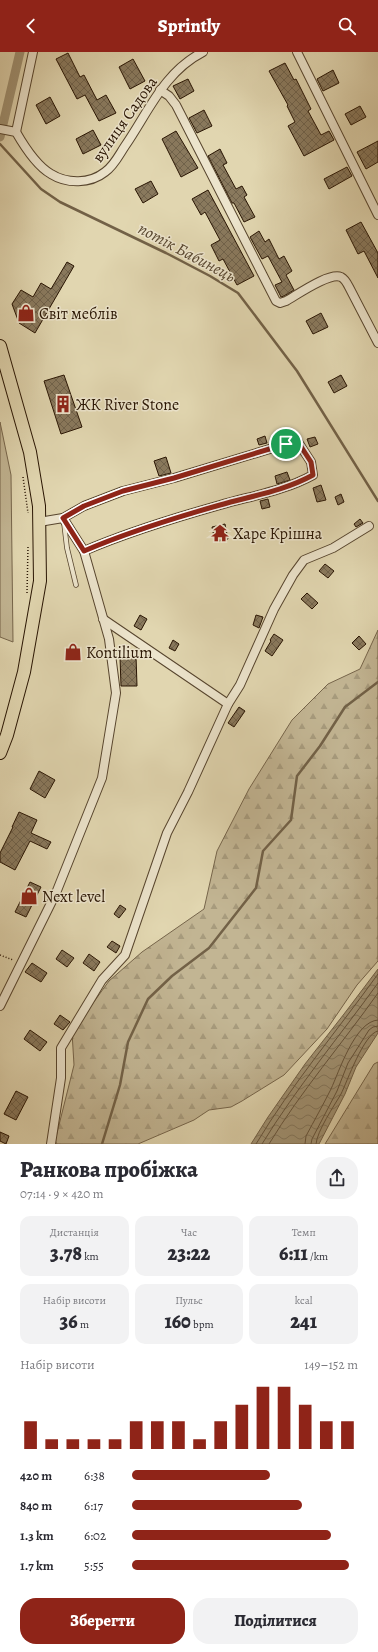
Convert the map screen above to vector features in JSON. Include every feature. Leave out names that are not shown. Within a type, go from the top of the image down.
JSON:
[{"type":"main road","points":[[0,346],[2,359],[30,452],[39,506],[40,522],[40,581],[24,672],[7,734],[0,753]]},
{"type":"street","points":[[0,129],[13,131],[33,52]]},
{"type":"street","points":[[297,52],[378,214]]},
{"type":"street","name":"вулиця Садова","points":[[13,131],[25,148],[50,174],[67,180],[86,181],[104,173],[112,166],[160,90],[173,73],[199,53]]},
{"type":"street","points":[[160,90],[169,96],[176,105],[276,302],[280,303],[286,301],[320,282],[334,276],[339,276],[346,282],[378,343]]},
{"type":"street","points":[[40,522],[63,518],[84,506],[123,491],[174,478],[286,444],[298,442],[311,462],[313,475],[303,480],[269,492],[220,505],[114,538],[84,551]]},
{"type":"street","points":[[0,1006],[56,893],[102,778],[116,693],[109,639],[84,551],[63,518]]},
{"type":"street","points":[[51,1144],[62,1078],[61,1048],[102,980],[125,956],[167,833],[188,792],[228,704],[240,685],[274,609],[293,575],[304,560],[333,548],[370,526]]},
{"type":"street","points":[[103,619],[228,704]]},
{"type":"lane","points":[[63,518],[67,548],[76,585]]},
{"type":"path","points":[[22,476],[28,514]]},
{"type":"path","points":[[26,600],[28,545]]},
{"type":"path","points":[[0,955],[21,964]]},
{"type":"green space","points":[[0,422],[11,475],[13,642],[0,637]]},
{"type":"green space","points":[[378,630],[378,961],[357,985],[327,1029],[284,1075],[242,1101],[231,1107],[209,1110],[194,1120],[138,1144],[57,1144],[55,1141],[74,1065],[72,1032],[109,981],[142,952],[204,909],[217,851],[249,789],[292,720],[328,684],[360,669]]},
{"type":"green space","points":[[378,1062],[378,1144],[325,1144],[374,1064]]},
{"type":"water","points":[[378,969],[378,1033],[356,1067],[345,1094],[319,1144],[251,1144],[305,1064]]},
{"type":"building","points":[[68,53],[80,77],[84,75],[97,100],[106,95],[116,113],[99,121],[85,95],[77,99],[56,59]]},
{"type":"building","points":[[133,59],[145,81],[130,89],[119,67]]},
{"type":"building","points":[[285,63],[294,80],[296,79],[311,109],[308,111],[321,135],[329,131],[334,140],[304,156],[288,126],[295,122],[287,106],[288,105],[269,71]]},
{"type":"building","points":[[333,70],[339,83],[323,91],[317,79]]},
{"type":"building","points":[[188,79],[194,91],[180,99],[173,86]]},
{"type":"building","points":[[50,97],[60,116],[46,124],[36,105]]},
{"type":"building","points":[[360,106],[366,117],[351,125],[345,114]]},
{"type":"building","points":[[204,110],[212,126],[197,133],[189,118]]},
{"type":"building","points":[[93,130],[101,145],[83,154],[76,139]]},
{"type":"building","points":[[176,131],[198,168],[181,177],[162,139]]},
{"type":"building","points":[[378,141],[378,162],[366,169],[357,152]]},
{"type":"building","points":[[220,149],[227,163],[223,165],[236,189],[242,186],[247,195],[244,197],[255,217],[244,222],[234,203],[232,203],[208,156]]},
{"type":"building","points":[[347,167],[352,176],[329,189],[324,179]]},
{"type":"building","points":[[151,181],[158,194],[143,203],[135,189]]},
{"type":"building","points":[[208,190],[254,276],[237,285],[223,259],[219,261],[211,245],[220,240],[205,212],[201,215],[192,199]]},
{"type":"building","points":[[361,222],[378,253],[378,278],[364,251],[358,254],[346,230]]},
{"type":"building","points":[[259,231],[265,242],[269,239],[279,259],[284,256],[292,271],[286,275],[294,290],[284,296],[281,297],[275,285],[282,282],[268,256],[262,259],[250,237]]},
{"type":"building","points":[[67,262],[74,266],[35,333],[19,323],[12,304],[21,290],[33,297],[41,283],[51,289]]},
{"type":"building","points":[[321,313],[328,327],[313,334],[306,321]]},
{"type":"building","name":"ЖК River Stone","points":[[64,375],[82,427],[61,434],[44,381]]},
{"type":"building","points":[[341,375],[347,386],[334,393],[328,382]]},
{"type":"building","points":[[265,436],[267,443],[259,445],[257,439]]},
{"type":"building","points":[[315,437],[318,444],[310,447],[307,439]]},
{"type":"building","points":[[166,457],[171,473],[159,476],[154,461]]},
{"type":"building","points":[[287,472],[290,480],[277,484],[275,476]]},
{"type":"building","points":[[321,485],[326,500],[317,502],[313,488]]},
{"type":"building","points":[[341,494],[344,502],[338,505],[335,497]]},
{"type":"building","points":[[268,499],[270,507],[262,509],[260,501]]},
{"type":"building","points":[[360,519],[363,523],[356,527],[354,524]]},
{"type":"building","name":"Харе Крішна","points":[[225,524],[228,539],[215,542],[212,527]]},
{"type":"building","points":[[325,564],[334,571],[328,578],[319,571]]},
{"type":"building","points":[[307,593],[318,603],[312,609],[301,599]]},
{"type":"building","points":[[140,615],[147,619],[141,630],[134,626]]},
{"type":"building","points":[[256,615],[263,617],[259,628],[253,625]]},
{"type":"building","points":[[274,634],[283,640],[272,656],[265,651]]},
{"type":"building","points":[[359,636],[366,644],[359,650],[352,643]]},
{"type":"building","points":[[173,640],[179,644],[175,651],[169,648]]},
{"type":"building","points":[[136,656],[137,686],[121,686],[120,657]]},
{"type":"building","points":[[239,707],[245,711],[234,727],[228,723]]},
{"type":"building","points":[[39,771],[55,780],[45,798],[30,789]]},
{"type":"building","points":[[19,812],[37,820],[31,833],[51,842],[47,849],[30,841],[15,870],[0,862],[0,853]]},
{"type":"building","points":[[30,882],[41,887],[26,917],[15,912]]},
{"type":"building","points":[[120,905],[126,909],[119,918],[114,914]]},
{"type":"building","points":[[112,941],[120,946],[116,953],[107,947]]},
{"type":"building","points":[[62,950],[74,958],[67,967],[56,959]]},
{"type":"building","points":[[89,954],[100,962],[94,971],[83,963]]},
{"type":"building","points":[[32,963],[47,973],[41,982],[25,972]]},
{"type":"building","points":[[60,1015],[70,1022],[63,1030],[54,1024]]},
{"type":"building","points":[[30,1030],[47,1042],[40,1051],[24,1039]]},
{"type":"building","points":[[16,1091],[28,1097],[16,1120],[4,1114]]},
{"type":"building","points":[[0,1132],[9,1136],[6,1144],[0,1141]]},
{"type":"waterway","points":[[0,137],[20,52]]},
{"type":"waterway","name":"потік Бабинець","points":[[0,144],[41,189],[60,202],[166,253],[210,276],[238,293],[297,371],[378,501]]},
{"type":"waterway","name":"потік Бабинець","points":[[102,1144],[120,1085],[128,1042],[148,999],[172,976],[209,948],[256,888],[263,851],[291,820],[297,776],[320,746],[345,707],[378,682]]},
{"type":"place","name":"Світ меблів","points":[[26,313]]},
{"type":"place","name":"ЖК River Stone","points":[[63,404]]},
{"type":"place","name":"Харе Крішна","points":[[220,533]]},
{"type":"place","name":"Kontilium","points":[[73,652]]},
{"type":"place","name":"Next level","points":[[29,896]]},
{"type":"route","points":[[298,442],[311,462],[313,475],[269,492],[220,505],[114,538],[84,551],[63,518],[84,506],[123,491],[174,478],[286,444],[298,442]]}]
